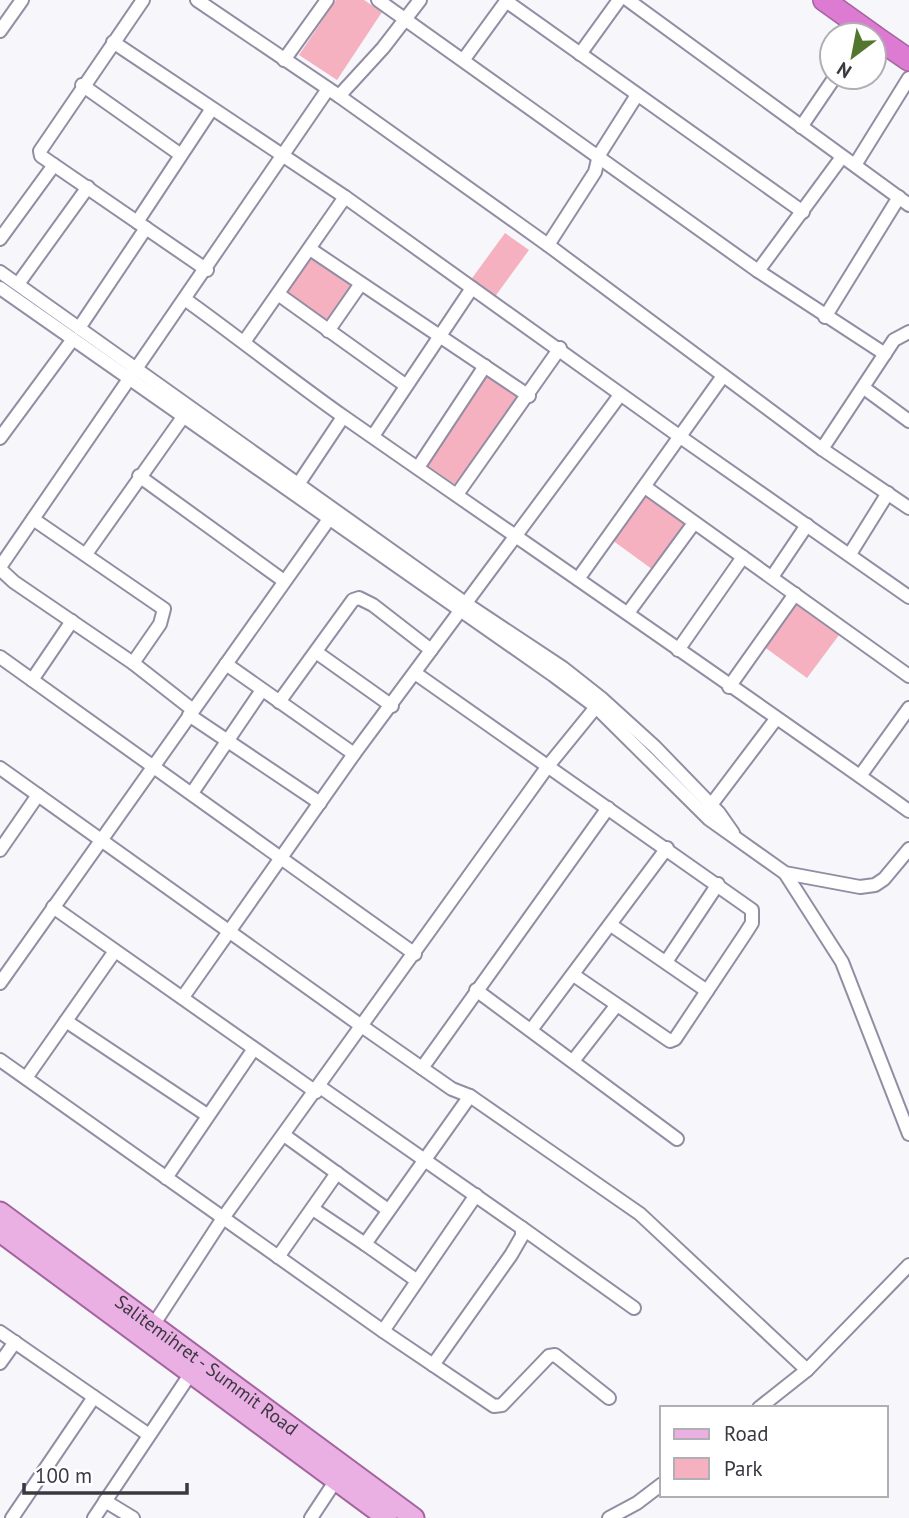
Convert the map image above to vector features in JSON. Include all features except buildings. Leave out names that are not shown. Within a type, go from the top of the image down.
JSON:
[{"type":"highway","points":[[824,0],[852,21]]},
{"type":"highway","points":[[888,46],[909,60]]},
{"type":"main road","name":"Salitemihret - Summit Road","points":[[0,1212],[152,1327],[414,1518]]},
{"type":"main road","points":[[0,1232],[387,1518]]},
{"type":"street","points":[[0,32],[22,0]]},
{"type":"street","points":[[144,0],[82,85],[40,151],[54,164],[207,270]]},
{"type":"street","points":[[284,60],[327,0]]},
{"type":"street","points":[[378,0],[758,271],[885,354]]},
{"type":"street","points":[[320,803],[227,741],[133,663],[0,568],[283,158],[334,92],[407,19],[420,0]]},
{"type":"street","points":[[580,54],[619,0]]},
{"type":"street","points":[[628,0],[904,201],[825,317]]},
{"type":"street","points":[[464,59],[507,1],[803,212]]},
{"type":"street","points":[[206,3],[548,245],[822,449],[909,508]]},
{"type":"street","points":[[113,42],[211,110],[345,197],[560,348],[620,395],[909,597]]},
{"type":"street","points":[[855,165],[909,78]]},
{"type":"street","points":[[82,85],[181,155]]},
{"type":"street","points":[[801,127],[825,91]]},
{"type":"street","points":[[548,245],[595,172],[598,155],[636,95]]},
{"type":"street","points":[[0,438],[76,334],[181,155],[211,110]]},
{"type":"street","points":[[758,271],[842,157]]},
{"type":"street","points":[[0,239],[54,164]]},
{"type":"street","points":[[18,284],[88,187]]},
{"type":"street","points":[[244,342],[345,197]]},
{"type":"street","points":[[310,248],[360,285],[529,396]]},
{"type":"street","points":[[0,272],[76,334]]},
{"type":"street","points":[[328,331],[360,285]]},
{"type":"street","points":[[0,288],[76,334],[299,483],[596,707],[709,819],[785,873],[842,962],[909,1134]]},
{"type":"street","points":[[373,436],[472,288]]},
{"type":"street","points":[[278,294],[405,385]]},
{"type":"street","points":[[186,299],[344,416],[519,535],[729,687],[909,811]]},
{"type":"street","points":[[822,449],[894,340],[909,332]]},
{"type":"street","points":[[458,493],[529,396],[560,348]]},
{"type":"street","points":[[419,466],[485,366]]},
{"type":"street","points":[[134,374],[183,417],[329,519],[601,698],[711,805],[735,836]]},
{"type":"street","points":[[578,579],[723,376]]},
{"type":"street","points":[[864,388],[909,421]]},
{"type":"street","points":[[183,997],[354,754],[519,535],[620,395]]},
{"type":"street","points":[[299,483],[344,416]]},
{"type":"street","points":[[86,554],[183,417]]},
{"type":"street","points":[[139,477],[284,581]]},
{"type":"street","points":[[645,487],[909,676]]},
{"type":"street","points":[[850,554],[888,493]]},
{"type":"street","points":[[33,519],[164,609],[160,624],[133,663]]},
{"type":"street","points":[[0,983],[329,519]]},
{"type":"street","points":[[628,613],[694,523]]},
{"type":"street","points":[[772,577],[807,525]]},
{"type":"street","points":[[678,650],[743,557]]},
{"type":"street","points":[[729,687],[795,594]]},
{"type":"street","points":[[279,702],[354,600],[359,598],[373,605],[431,650]]},
{"type":"street","points":[[32,680],[72,621]]},
{"type":"street","points":[[316,652],[392,706]]},
{"type":"street","points":[[1,661],[154,766],[415,954]]},
{"type":"street","points":[[226,664],[354,754]]},
{"type":"street","points":[[415,673],[748,905],[753,917],[707,990],[670,1041],[575,976]]},
{"type":"street","points":[[192,793],[262,690]]},
{"type":"street","points":[[152,1327],[223,1218],[318,1090],[548,766],[596,707]]},
{"type":"street","points":[[860,776],[909,708]]},
{"type":"street","points":[[711,805],[776,719]]},
{"type":"street","points":[[0,768],[363,1027],[452,1088],[470,1096],[640,1214],[807,1370]]},
{"type":"street","points":[[0,850],[38,795]]},
{"type":"street","points":[[422,1068],[608,808]]},
{"type":"street","points":[[531,1030],[575,976],[667,848]]},
{"type":"street","points":[[785,873],[860,887],[875,885],[884,879],[909,849]]},
{"type":"street","points":[[666,962],[718,884]]},
{"type":"street","points":[[53,907],[183,997],[253,1050],[425,1160],[634,1308]]},
{"type":"street","points":[[611,925],[707,990]]},
{"type":"street","points":[[26,1078],[115,951]]},
{"type":"street","points":[[476,990],[677,1139]]},
{"type":"street","points":[[573,1060],[616,1006]]},
{"type":"street","points":[[66,1021],[207,1115]]},
{"type":"street","points":[[166,1178],[253,1050]]},
{"type":"street","points":[[0,1060],[383,1331],[494,1406],[502,1405],[549,1356],[555,1356],[609,1398]]},
{"type":"street","points":[[365,1244],[470,1096]]},
{"type":"street","points":[[284,1135],[388,1210]]},
{"type":"street","points":[[278,1257],[337,1173]]},
{"type":"street","points":[[383,1331],[475,1195]]},
{"type":"street","points":[[313,1209],[416,1280]]},
{"type":"street","points":[[433,1365],[511,1255],[522,1236],[522,1228]]},
{"type":"street","points":[[762,1406],[807,1370],[909,1265]]},
{"type":"street","points":[[0,1332],[149,1435]]},
{"type":"street","points":[[0,1363],[15,1342]]},
{"type":"street","points":[[94,1518],[191,1373]]},
{"type":"street","points":[[12,1518],[94,1397]]},
{"type":"street","points":[[311,1518],[336,1480]]},
{"type":"street","points":[[609,1518],[637,1503],[660,1485]]},
{"type":"street","points":[[106,1501],[133,1518]]},
{"type":"green space","points":[[336,0],[364,0],[382,12],[337,80],[299,55]]},
{"type":"green space","points":[[505,233],[529,250],[494,298],[470,281]]},
{"type":"green space","points":[[308,255],[354,288],[327,328],[280,295]]},
{"type":"green space","points":[[486,374],[523,400],[459,487],[424,463]]},
{"type":"green space","points":[[647,493],[691,525],[656,572],[612,540]]},
{"type":"green space","points":[[798,599],[842,631],[807,678],[763,646]]}]
